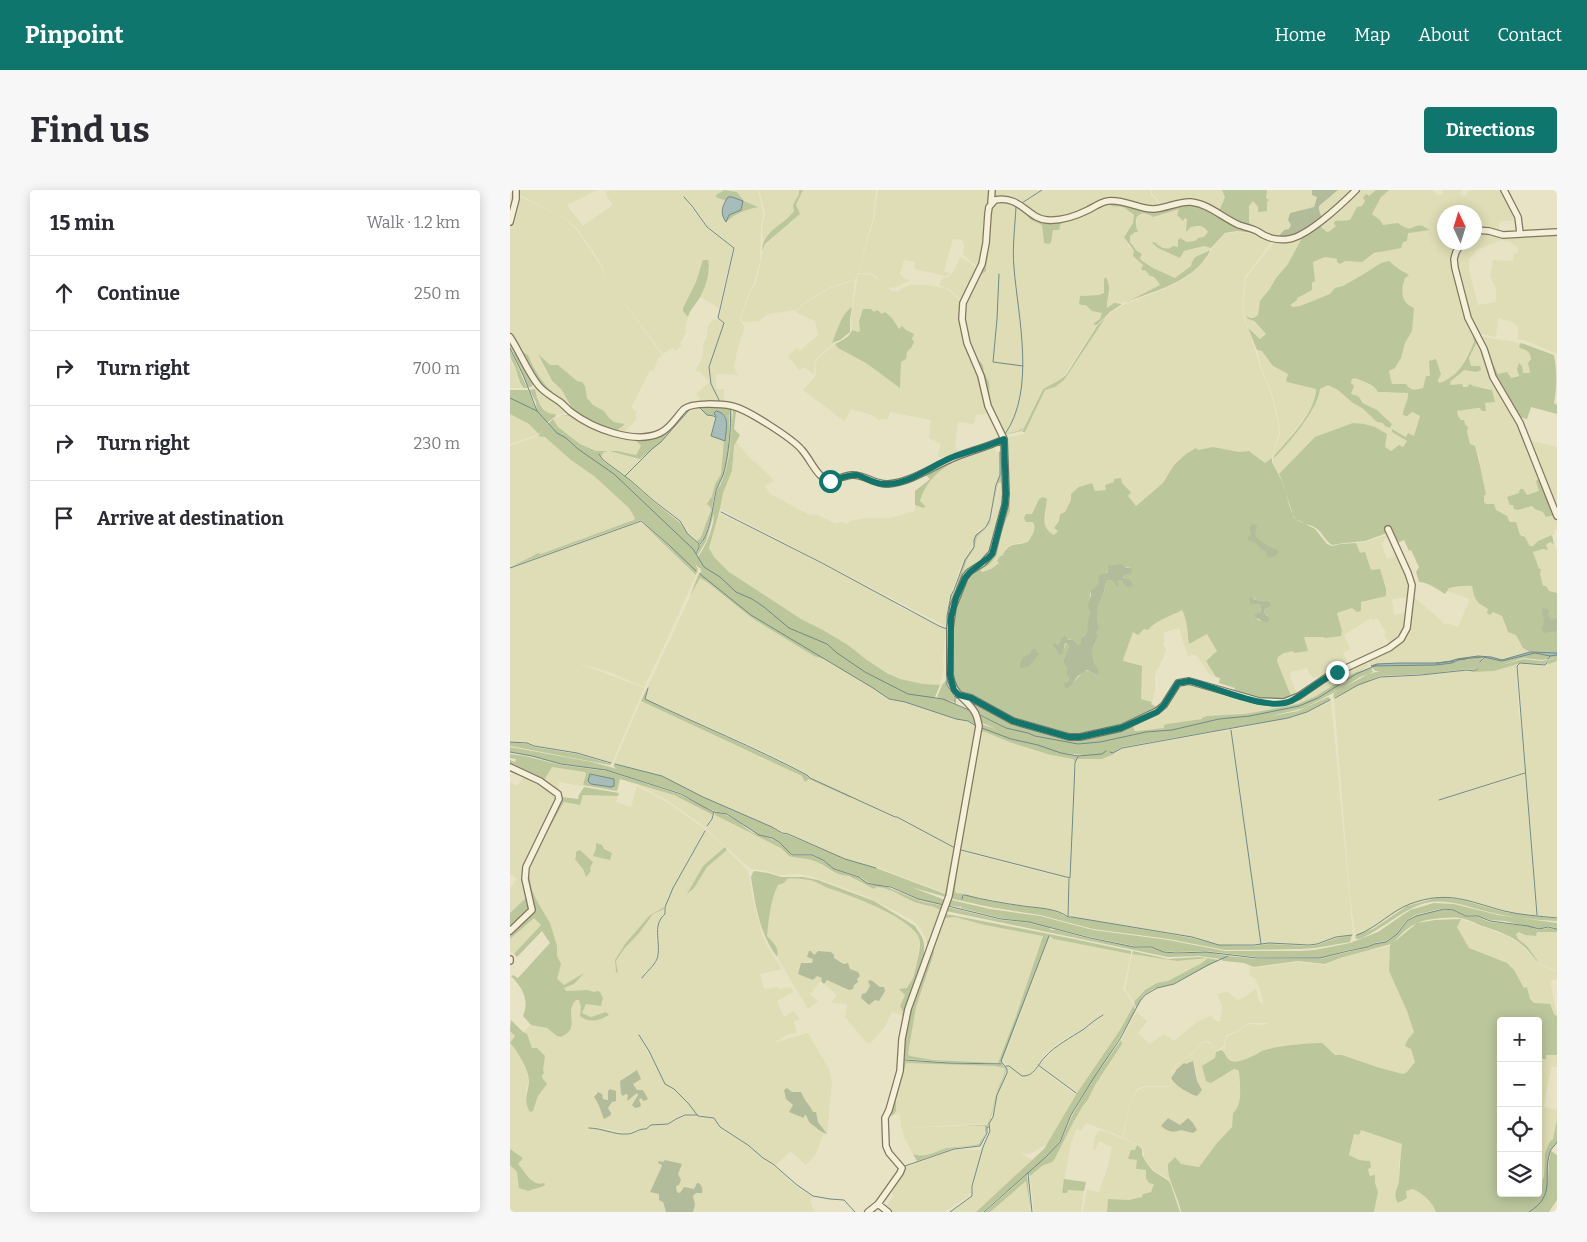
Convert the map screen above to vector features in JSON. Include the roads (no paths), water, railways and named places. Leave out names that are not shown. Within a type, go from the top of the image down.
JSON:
[{"type":"street","points":[[510,222],[516,199],[516,190]]},
{"type":"street","points":[[868,1212],[878,1204],[902,1168],[889,1153],[886,1146],[885,1118],[900,1072],[902,1039],[908,1010],[946,905],[979,726],[974,710],[954,690],[950,675],[951,618],[956,598],[965,578],[992,554],[1005,505],[1004,439],[988,406],[981,376],[967,343],[962,319],[964,303],[982,264],[992,190]]},
{"type":"street","points":[[991,204],[999,200],[1018,203],[1046,220],[1080,214],[1108,201],[1155,209],[1189,202],[1207,207],[1236,224],[1267,237],[1282,240],[1293,238],[1311,228],[1356,190]]},
{"type":"street","points":[[1504,190],[1518,217],[1520,233]]},
{"type":"street","points":[[1482,231],[1503,234],[1557,232]]},
{"type":"street","points":[[1457,250],[1454,259],[1455,268],[1468,318],[1484,349],[1498,387],[1520,423],[1557,516]]},
{"type":"street","points":[[510,337],[539,386],[570,412],[586,422],[604,430],[629,436],[649,436],[661,433],[689,406],[732,406],[754,416],[796,444],[819,475],[830,481],[855,475],[877,484],[897,483],[910,479],[951,458],[989,446],[1004,439]]},
{"type":"street","points":[[959,695],[971,698],[1013,721],[1074,737],[1109,732],[1136,722],[1161,708],[1178,683],[1189,681],[1258,701],[1278,703],[1290,701],[1327,677],[1389,648],[1404,634],[1407,628],[1412,585],[1388,529]]},
{"type":"street","points":[[510,767],[540,781],[558,794],[559,798],[526,866],[524,879],[532,910],[510,931]]},
{"type":"street","points":[[878,1204],[888,1212]]},
{"type":"water","points":[[728,197],[743,201],[741,210],[729,215],[726,222],[722,212]]},
{"type":"water","points":[[716,411],[724,415],[726,419],[725,441],[711,436],[716,417],[714,413]]},
{"type":"water","points":[[1530,652],[1557,653],[1557,655],[1550,656],[1535,653],[1502,661],[1483,657],[1460,659],[1452,663],[1436,665],[1371,666],[1377,664],[1439,663],[1457,659],[1478,656],[1502,660]]},
{"type":"water","points":[[590,774],[614,779],[614,786],[591,784],[588,781]]},
{"type":"waterway","points":[[1022,203],[1042,190]]},
{"type":"waterway","points":[[684,197],[707,227],[734,248],[718,318],[724,323],[709,367],[711,384],[720,402]]},
{"type":"waterway","points":[[1005,434],[1014,416],[1020,396],[1023,375],[1023,353],[1013,260],[1016,207]]},
{"type":"waterway","points":[[999,274],[993,362],[1023,366]]},
{"type":"waterway","points":[[510,348],[537,411]]},
{"type":"waterway","points":[[510,398],[537,411],[557,433],[614,474],[693,549],[704,567],[720,577],[736,592],[764,607],[789,628],[827,644],[865,672],[908,694],[943,699],[969,710]]},
{"type":"waterway","points":[[699,407],[707,415],[715,417]]},
{"type":"waterway","points":[[625,476],[661,442],[690,409]]},
{"type":"waterway","points":[[700,544],[708,529],[716,490],[725,468],[730,433],[730,409]]},
{"type":"waterway","points":[[947,651],[947,616],[951,595],[965,560],[974,547],[976,535],[986,527],[990,519],[996,485],[1000,475],[1000,452]]},
{"type":"waterway","points":[[599,454],[603,460],[680,521],[687,533],[699,544],[696,553]]},
{"type":"waterway","points":[[721,512],[947,629]]},
{"type":"waterway","points":[[510,568],[641,521],[696,571]]},
{"type":"waterway","points":[[700,574],[751,615],[889,699],[968,721],[976,726]]},
{"type":"waterway","points":[[947,655],[947,685],[955,697],[955,703]]},
{"type":"waterway","points":[[1480,662],[1485,657]]},
{"type":"waterway","points":[[1458,660],[1466,659]]},
{"type":"waterway","points":[[1436,663],[1454,661]]},
{"type":"waterway","points":[[1537,915],[1517,666],[1520,663],[1545,665],[1547,663]]},
{"type":"waterway","points":[[980,715],[1006,728],[1035,736],[1078,744],[1100,742],[1146,732],[1172,730],[1219,719],[1250,716],[1299,706],[1318,698],[1356,674],[1377,665]]},
{"type":"waterway","points":[[1335,698],[1358,685],[1380,677],[1474,671],[1477,669]]},
{"type":"waterway","points":[[648,688],[645,699],[767,755],[810,778],[897,817],[955,848]]},
{"type":"waterway","points":[[1110,752],[1113,753],[1122,748],[1288,718],[1307,712],[1330,700]]},
{"type":"waterway","points":[[982,728],[1011,739],[1038,745],[1061,753],[1078,756],[1102,754],[1106,751]]},
{"type":"waterway","points":[[1231,730],[1261,944]]},
{"type":"waterway","points":[[510,742],[527,743],[534,746],[577,753],[611,763]]},
{"type":"waterway","points":[[510,752],[561,764],[606,770],[681,794],[714,812],[727,814],[759,835],[772,838],[792,855],[812,855],[823,860],[834,869],[859,877],[867,883],[891,887],[918,899],[944,905]]},
{"type":"waterway","points":[[961,850],[1070,878],[1075,763],[1078,756]]},
{"type":"waterway","points":[[615,764],[662,776],[782,833],[845,859],[876,868]]},
{"type":"waterway","points":[[1439,800],[1525,773]]},
{"type":"waterway","points":[[707,826],[714,812]]},
{"type":"waterway","points":[[642,978],[657,959],[659,924],[665,914],[665,907],[673,888],[705,831]]},
{"type":"waterway","points":[[962,899],[963,895],[965,895],[1001,903],[1052,910],[1068,917],[1069,879]]},
{"type":"waterway","points":[[1357,935],[1410,904],[1423,900],[1447,897],[1504,911],[1557,918]]},
{"type":"waterway","points":[[948,906],[1001,919],[1029,922],[1134,947],[1151,947],[1164,952],[1206,952],[1257,958],[1320,958],[1368,947],[1386,942],[1397,934],[1407,921],[1416,916],[1444,909],[1453,910],[1466,916],[1478,916],[1490,921],[1539,929],[1548,927],[1557,929]]},
{"type":"waterway","points":[[1068,917],[1192,937],[1219,945],[1269,943],[1309,945],[1336,937],[1352,935]]},
{"type":"waterway","points":[[950,1212],[972,1196],[972,1186],[983,1147],[990,1131],[989,1124],[993,1117],[997,1095],[1007,1073],[1007,1069],[1001,1061],[1049,936]]},
{"type":"waterway","points":[[984,1212],[1060,1142],[1071,1115],[1120,1039],[1145,995],[1157,988],[1174,984],[1228,956]]},
{"type":"waterway","points":[[1006,1066],[1009,1066],[1022,1076],[1030,1074],[1054,1049],[1103,1015]]},
{"type":"waterway","points":[[639,1035],[665,1084],[674,1089],[698,1116],[714,1118],[720,1127],[748,1145],[813,1196],[844,1200],[855,1212]]},
{"type":"waterway","points":[[904,1060],[1002,1064]]},
{"type":"waterway","points":[[1038,1065],[1076,1093]]},
{"type":"waterway","points":[[589,1128],[630,1134],[646,1129],[651,1125],[668,1124],[685,1115],[697,1115]]},
{"type":"waterway","points":[[905,1166],[954,1149],[980,1146],[987,1133],[987,1127],[989,1127]]},
{"type":"waterway","points":[[1529,1212],[1538,1206],[1546,1192],[1548,1161],[1551,1151],[1557,1142]]},
{"type":"waterway","points":[[1028,1173],[1032,1212]]}]
